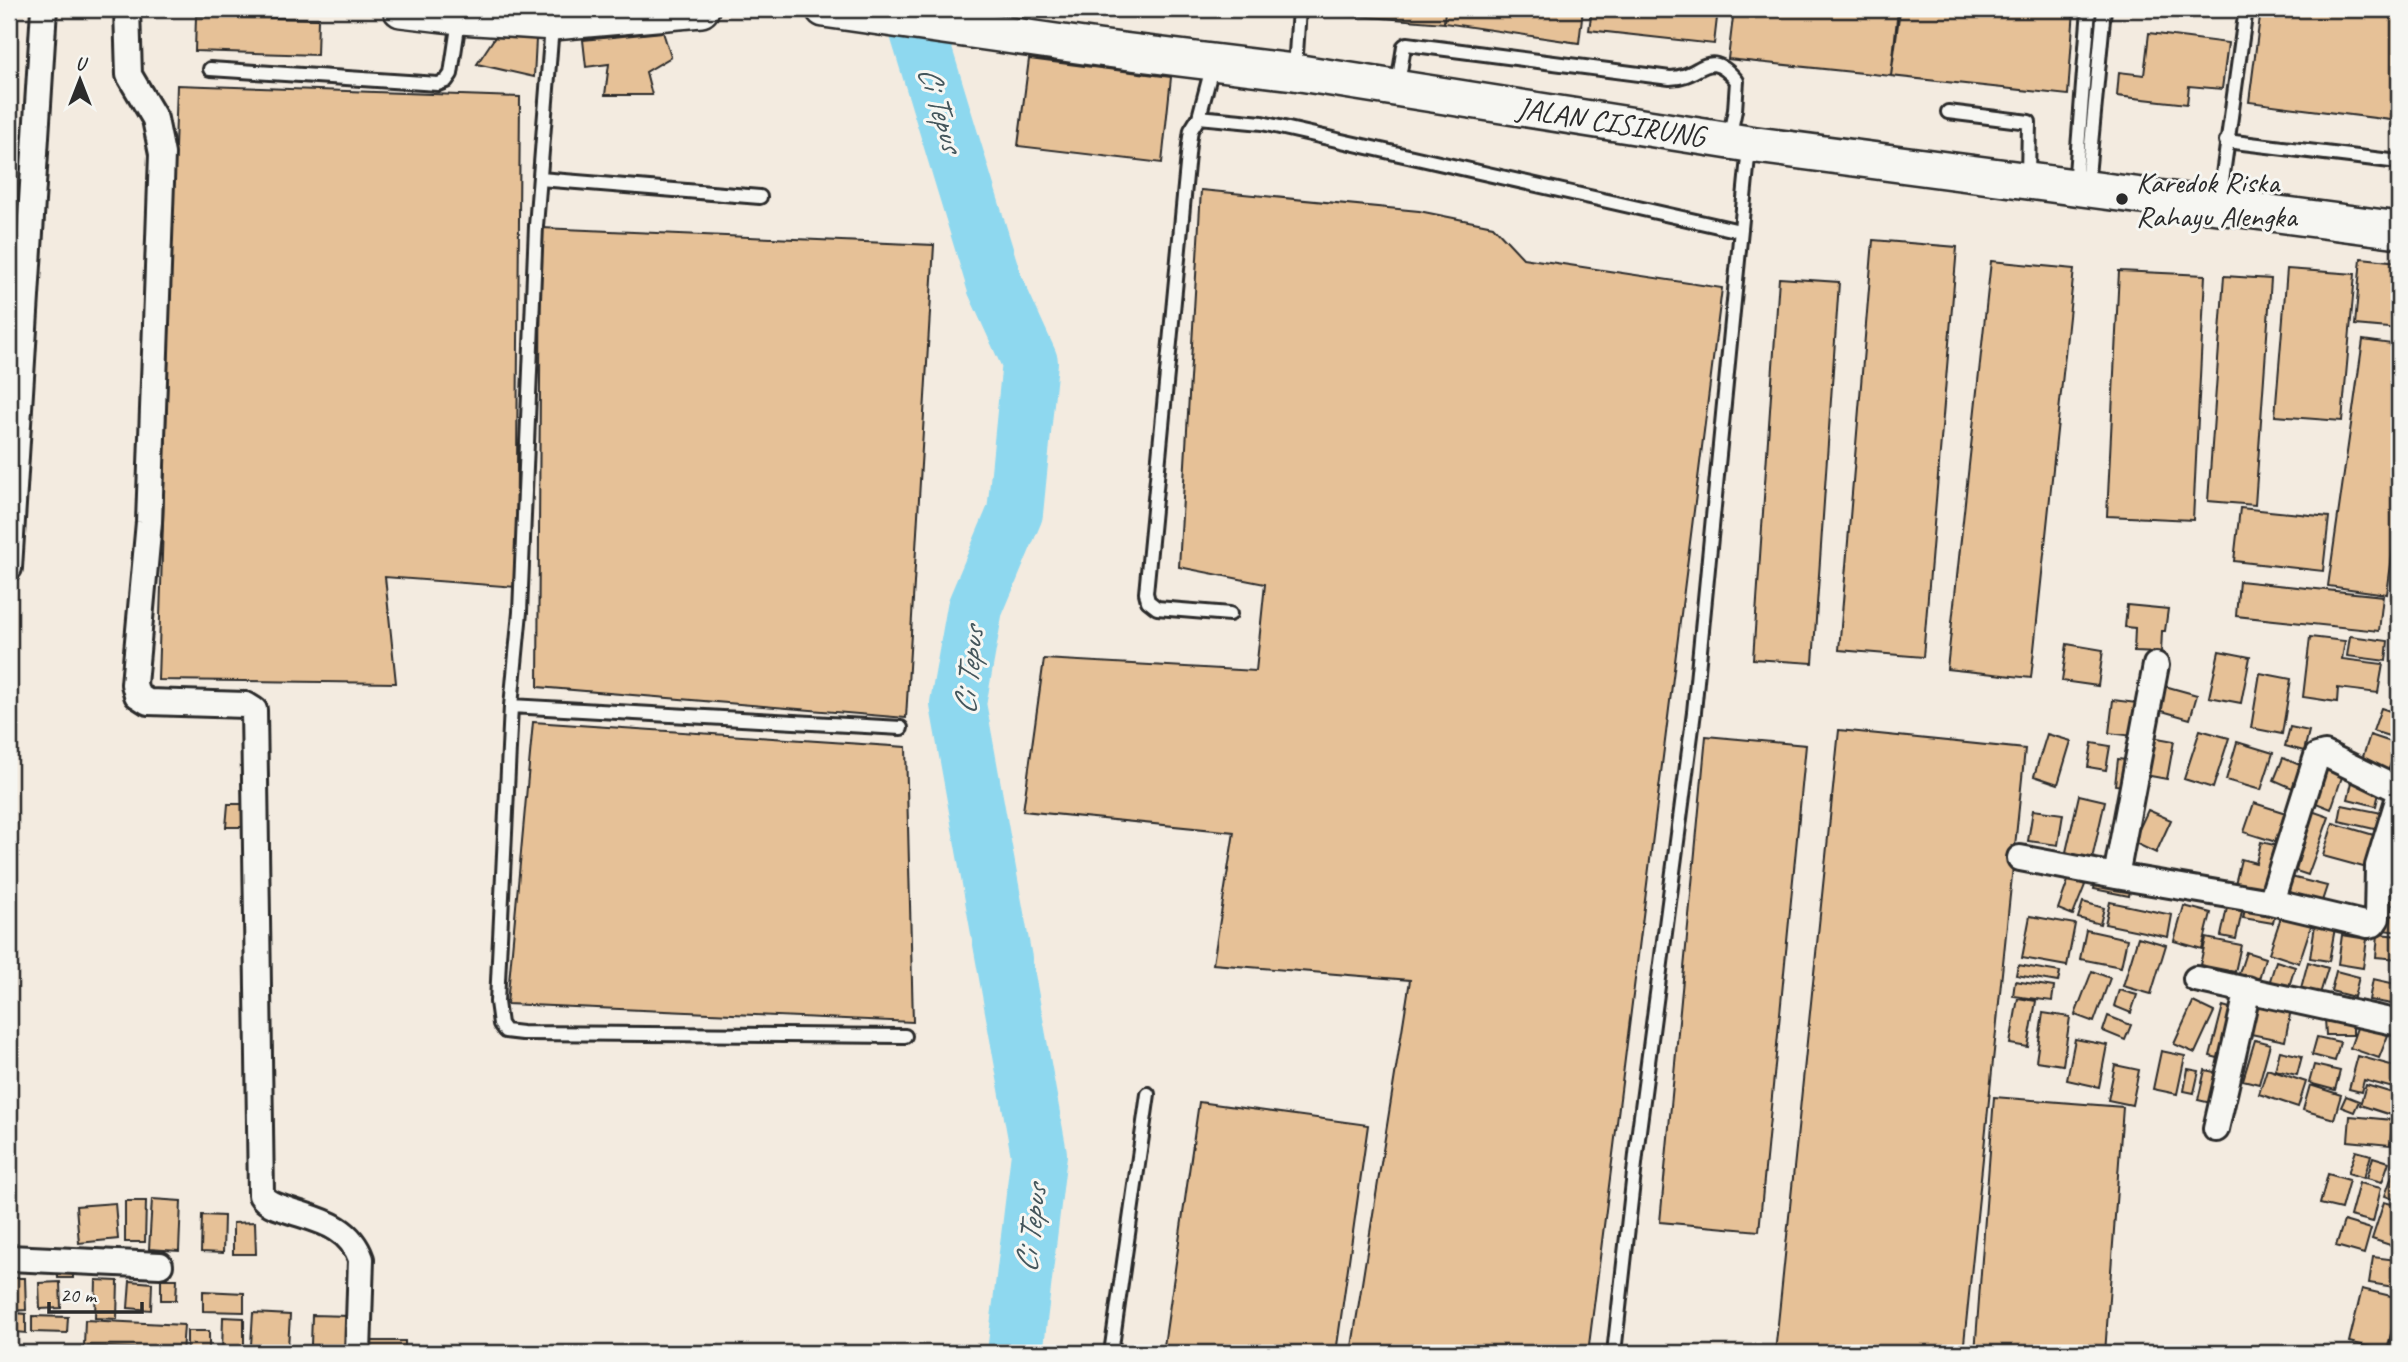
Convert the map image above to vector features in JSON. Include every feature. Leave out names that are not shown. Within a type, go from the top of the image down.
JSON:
[{"type":"main road","points":[[401,9],[552,22],[701,9]]},
{"type":"main road","name":"JALAN CISIRUNG","points":[[824,9],[1213,64],[1294,72],[1739,142],[2399,230]]},
{"type":"street","points":[[9,568],[44,9]]},
{"type":"street","points":[[127,9],[129,75],[155,119],[162,154],[149,522],[134,684],[137,695],[148,702],[246,705],[254,710],[261,1195],[272,1205],[336,1226],[357,1249],[361,1259],[358,1353]]},
{"type":"street","points":[[2116,876],[2156,665]]},
{"type":"street","points":[[2271,902],[2317,756],[2326,754],[2399,790]]},
{"type":"street","points":[[2020,858],[2271,902],[2371,925],[2377,918],[2389,869],[2399,797]]},
{"type":"street","points":[[2196,979],[2399,1023]]},
{"type":"street","points":[[2217,1129],[2248,989]]},
{"type":"street","points":[[9,1258],[160,1265]]},
{"type":"lane","points":[[1294,72],[1299,9]]},
{"type":"lane","points":[[2080,189],[2089,9]]},
{"type":"lane","points":[[2080,189],[2104,9]]},
{"type":"lane","points":[[2218,205],[2246,9]]},
{"type":"lane","points":[[210,69],[438,84],[446,81],[451,74],[460,16]]},
{"type":"lane","points":[[552,22],[536,226],[520,612],[511,706],[496,1002],[500,1024],[505,1031],[522,1034],[905,1036]]},
{"type":"lane","points":[[1397,89],[1404,46],[1407,44],[1670,78],[1688,75],[1700,66],[1712,64],[1724,67],[1737,81],[1735,110],[1739,142],[1740,232],[1694,712],[1637,1146],[1614,1353]]},
{"type":"lane","points":[[1213,64],[1199,117],[1191,130],[1189,144],[1146,593],[1148,601],[1157,608],[1230,614]]},
{"type":"lane","points":[[1948,112],[2029,122],[2027,182]]},
{"type":"lane","points":[[1199,117],[1262,123],[1740,232]]},
{"type":"lane","points":[[2226,141],[2399,162]]},
{"type":"lane","points":[[540,179],[760,197]]},
{"type":"lane","points":[[511,706],[901,728]]},
{"type":"lane","points":[[1111,1353],[1148,1094]]},
{"type":"building","points":[[1307,9],[1445,9],[1444,23],[1307,12]]},
{"type":"building","points":[[1445,9],[1583,9],[1579,43],[1444,23]]},
{"type":"building","points":[[1592,9],[1718,9],[1714,44],[1589,30]]},
{"type":"building","points":[[1734,9],[1898,9],[1891,76],[1728,59]]},
{"type":"building","points":[[1900,9],[2074,9],[2068,95],[1891,76]]},
{"type":"building","points":[[2261,9],[2399,9],[2399,121],[2249,102]]},
{"type":"building","points":[[196,16],[318,19],[317,55],[195,51]]},
{"type":"building","points":[[663,32],[671,57],[646,72],[652,95],[605,95],[609,64],[586,67],[583,40]]},
{"type":"building","points":[[2149,33],[2228,43],[2222,89],[2189,86],[2187,104],[2117,96],[2119,72],[2144,75]]},
{"type":"building","points":[[495,37],[536,39],[534,77],[477,64]]},
{"type":"building","points":[[1029,59],[1171,77],[1162,163],[1018,146]]},
{"type":"building","points":[[177,85],[520,97],[516,587],[385,577],[396,683],[158,680]]},
{"type":"building","points":[[1201,190],[1419,211],[1493,226],[1523,258],[1722,288],[1588,1353],[1351,1353],[1410,980],[1213,964],[1234,832],[1023,811],[1044,659],[1256,671],[1265,584],[1179,567]]},
{"type":"building","points":[[541,228],[934,245],[906,718],[538,687]]},
{"type":"building","points":[[1873,240],[1957,247],[1923,657],[1839,650]]},
{"type":"building","points":[[2361,258],[2399,262],[2399,329],[2355,325]]},
{"type":"building","points":[[1991,261],[2074,269],[2031,678],[1947,669]]},
{"type":"building","points":[[2287,269],[2355,274],[2342,421],[2275,416]]},
{"type":"building","points":[[2119,271],[2205,275],[2193,520],[2107,516]]},
{"type":"building","points":[[2224,276],[2271,279],[2255,505],[2208,501]]},
{"type":"building","points":[[1779,278],[1839,282],[1813,663],[1753,659]]},
{"type":"building","points":[[2363,340],[2399,345],[2399,504],[2387,594],[2328,586]]},
{"type":"building","points":[[2240,508],[2329,517],[2323,571],[2234,561]]},
{"type":"building","points":[[2239,581],[2383,596],[2379,631],[2236,616]]},
{"type":"building","points":[[2127,605],[2168,609],[2165,631],[2162,631],[2161,653],[2134,652],[2135,628],[2125,627]]},
{"type":"building","points":[[2350,636],[2388,641],[2386,661],[2347,656]]},
{"type":"building","points":[[2310,637],[2345,641],[2342,659],[2383,664],[2378,693],[2338,688],[2337,702],[2303,697]]},
{"type":"building","points":[[2067,644],[2103,650],[2098,686],[2062,681]]},
{"type":"building","points":[[2219,651],[2250,657],[2241,703],[2209,697]]},
{"type":"building","points":[[2260,673],[2291,679],[2282,734],[2251,728]]},
{"type":"building","points":[[2161,685],[2197,695],[2190,719],[2155,709]]},
{"type":"building","points":[[2113,700],[2145,704],[2141,737],[2109,733]]},
{"type":"building","points":[[2381,708],[2399,714],[2392,737],[2373,731]]},
{"type":"building","points":[[533,722],[906,747],[913,1022],[507,1004]]},
{"type":"building","points":[[2290,727],[2309,731],[2304,751],[2285,746]]},
{"type":"building","points":[[1839,730],[2025,749],[1963,1353],[1775,1353]]},
{"type":"building","points":[[2200,730],[2229,738],[2213,788],[2184,779]]},
{"type":"building","points":[[2047,734],[2071,741],[2058,784],[2034,776]]},
{"type":"building","points":[[2370,735],[2397,744],[2387,775],[2360,766]]},
{"type":"building","points":[[1706,736],[1806,745],[1759,1231],[1660,1222]]},
{"type":"building","points":[[2152,737],[2174,741],[2167,779],[2145,775]]},
{"type":"building","points":[[2237,742],[2273,753],[2261,790],[2226,780]]},
{"type":"building","points":[[2092,743],[2110,746],[2106,770],[2088,767]]},
{"type":"building","points":[[2283,758],[2307,768],[2297,790],[2274,780]]},
{"type":"building","points":[[2118,759],[2134,761],[2131,787],[2115,785]]},
{"type":"building","points":[[2322,767],[2343,774],[2331,809],[2311,801]]},
{"type":"building","points":[[2353,778],[2381,784],[2376,806],[2348,799]]},
{"type":"building","points":[[2079,795],[2105,801],[2092,859],[2066,852]]},
{"type":"building","points":[[2254,803],[2289,814],[2279,843],[2244,832]]},
{"type":"building","points":[[228,804],[250,804],[250,827],[226,827]]},
{"type":"building","points":[[2342,805],[2387,814],[2383,831],[2339,821]]},
{"type":"building","points":[[2306,809],[2329,817],[2308,875],[2284,867]]},
{"type":"building","points":[[2033,810],[2063,814],[2058,845],[2028,841]]},
{"type":"building","points":[[2148,810],[2171,820],[2156,853],[2133,842]]},
{"type":"building","points":[[2333,823],[2377,836],[2367,868],[2323,856]]},
{"type":"building","points":[[2261,842],[2283,847],[2271,893],[2235,884],[2241,859],[2256,863]]},
{"type":"building","points":[[2384,874],[2399,877],[2399,906],[2379,903]]},
{"type":"building","points":[[2097,875],[2132,882],[2129,896],[2094,889]]},
{"type":"building","points":[[2287,876],[2327,886],[2321,904],[2283,894]]},
{"type":"building","points":[[2069,878],[2085,885],[2073,915],[2058,909]]},
{"type":"building","points":[[2083,902],[2104,908],[2100,924],[2078,918]]},
{"type":"building","points":[[2110,902],[2172,915],[2168,937],[2105,924]]},
{"type":"building","points":[[2228,903],[2243,907],[2236,939],[2221,936]]},
{"type":"building","points":[[2246,905],[2276,910],[2273,923],[2243,918]]},
{"type":"building","points":[[2184,906],[2211,913],[2202,949],[2174,941]]},
{"type":"building","points":[[2283,911],[2313,920],[2299,963],[2269,953]]},
{"type":"building","points":[[2384,915],[2399,916],[2399,932],[2382,930]]},
{"type":"building","points":[[2030,916],[2075,924],[2067,966],[2022,958]]},
{"type":"building","points":[[2315,925],[2335,928],[2329,961],[2310,958]]},
{"type":"building","points":[[2086,930],[2127,939],[2121,967],[2080,959]]},
{"type":"building","points":[[2378,934],[2399,936],[2399,959],[2376,957]]},
{"type":"building","points":[[2342,935],[2367,939],[2363,968],[2338,964]]},
{"type":"building","points":[[2138,937],[2166,945],[2151,994],[2123,986]]},
{"type":"building","points":[[2206,938],[2241,945],[2235,972],[2200,965]]},
{"type":"building","points":[[2246,952],[2265,958],[2257,986],[2237,980]]},
{"type":"building","points":[[2276,961],[2295,967],[2287,993],[2268,987]]},
{"type":"building","points":[[2308,962],[2328,968],[2320,994],[2301,988]]},
{"type":"building","points":[[2018,965],[2060,972],[2058,982],[2016,975]]},
{"type":"building","points":[[2092,971],[2110,978],[2094,1022],[2075,1015]]},
{"type":"building","points":[[2336,971],[2359,977],[2354,997],[2331,991]]},
{"type":"building","points":[[2373,979],[2396,984],[2392,1004],[2369,1000]]},
{"type":"building","points":[[2015,981],[2054,987],[2052,1001],[2013,996]]},
{"type":"building","points":[[2119,990],[2137,995],[2131,1013],[2114,1006]]},
{"type":"building","points":[[2018,998],[2036,1001],[2028,1047],[2010,1044]]},
{"type":"building","points":[[2248,999],[2291,1009],[2285,1041],[2241,1032]]},
{"type":"building","points":[[2193,1002],[2214,1012],[2195,1053],[2174,1044]]},
{"type":"building","points":[[2223,1006],[2239,1011],[2226,1060],[2210,1056]]},
{"type":"building","points":[[2043,1013],[2070,1017],[2063,1065],[2036,1061]]},
{"type":"building","points":[[2108,1016],[2131,1025],[2125,1040],[2103,1031]]},
{"type":"building","points":[[2353,1018],[2353,1035],[2326,1035],[2325,1019]]},
{"type":"building","points":[[2358,1025],[2388,1035],[2379,1058],[2350,1048]]},
{"type":"building","points":[[2317,1037],[2340,1042],[2335,1061],[2312,1055]]},
{"type":"building","points":[[2075,1039],[2107,1045],[2099,1087],[2067,1080]]},
{"type":"building","points":[[2255,1040],[2270,1044],[2259,1084],[2243,1080]]},
{"type":"building","points":[[2161,1051],[2185,1056],[2177,1094],[2153,1089]]},
{"type":"building","points":[[2280,1051],[2302,1056],[2297,1075],[2275,1070]]},
{"type":"building","points":[[2358,1056],[2398,1067],[2393,1088],[2364,1080],[2361,1092],[2349,1089]]},
{"type":"building","points":[[2115,1065],[2139,1070],[2132,1105],[2108,1100]]},
{"type":"building","points":[[2314,1065],[2340,1071],[2335,1090],[2309,1083]]},
{"type":"building","points":[[2188,1069],[2199,1071],[2194,1093],[2184,1091]]},
{"type":"building","points":[[2267,1069],[2306,1082],[2298,1107],[2259,1094]]},
{"type":"building","points":[[2205,1070],[2219,1073],[2211,1103],[2198,1100]]},
{"type":"building","points":[[2310,1085],[2341,1095],[2334,1119],[2303,1110]]},
{"type":"building","points":[[2366,1085],[2399,1095],[2394,1116],[2360,1105]]},
{"type":"building","points":[[2346,1096],[2359,1101],[2354,1112],[2341,1107]]},
{"type":"building","points":[[1994,1097],[2123,1107],[2105,1353],[1975,1353]]},
{"type":"building","points":[[1199,1102],[1368,1125],[1336,1353],[1218,1353],[1164,1346]]},
{"type":"building","points":[[2350,1116],[2392,1120],[2390,1145],[2348,1141]]},
{"type":"building","points":[[2397,1121],[2399,1122],[2399,1146],[2392,1145]]},
{"type":"building","points":[[2356,1151],[2371,1155],[2364,1178],[2348,1173]]},
{"type":"building","points":[[2373,1157],[2389,1162],[2382,1182],[2367,1178]]},
{"type":"building","points":[[2393,1173],[2399,1175],[2399,1201],[2385,1196]]},
{"type":"building","points":[[2328,1174],[2349,1180],[2341,1209],[2320,1204]]},
{"type":"building","points":[[2359,1183],[2381,1188],[2373,1222],[2350,1216]]},
{"type":"building","points":[[152,1199],[181,1201],[179,1251],[149,1249]]},
{"type":"building","points":[[125,1201],[146,1201],[145,1242],[125,1242]]},
{"type":"building","points":[[2384,1202],[2399,1206],[2399,1226],[2393,1246],[2372,1239]]},
{"type":"building","points":[[115,1203],[118,1239],[79,1243],[76,1206]]},
{"type":"building","points":[[202,1215],[224,1216],[223,1253],[201,1252]]},
{"type":"building","points":[[2344,1221],[2371,1229],[2364,1254],[2336,1246]]},
{"type":"building","points":[[255,1222],[256,1254],[233,1254],[233,1223]]},
{"type":"building","points":[[2373,1257],[2397,1260],[2394,1287],[2369,1283]]},
{"type":"building","points":[[73,1264],[73,1278],[58,1278],[58,1265]]},
{"type":"building","points":[[9,1278],[25,1278],[26,1310],[9,1311]]},
{"type":"building","points":[[161,1279],[177,1279],[176,1300],[161,1300]]},
{"type":"building","points":[[96,1280],[118,1281],[117,1319],[95,1318]]},
{"type":"building","points":[[130,1281],[152,1283],[151,1310],[128,1308]]},
{"type":"building","points":[[60,1282],[61,1308],[40,1309],[39,1283]]},
{"type":"building","points":[[2362,1289],[2399,1298],[2387,1351],[2349,1342]]},
{"type":"building","points":[[203,1291],[244,1293],[244,1312],[203,1311]]},
{"type":"building","points":[[16,1313],[26,1314],[26,1333],[16,1332]]},
{"type":"building","points":[[253,1313],[290,1315],[288,1347],[251,1345]]},
{"type":"building","points":[[312,1315],[349,1316],[348,1346],[311,1345]]},
{"type":"building","points":[[2399,1315],[2399,1353],[2387,1353]]},
{"type":"building","points":[[32,1316],[68,1317],[67,1333],[32,1332]]},
{"type":"building","points":[[223,1317],[244,1318],[244,1353],[222,1353]]},
{"type":"building","points":[[85,1320],[184,1325],[182,1353],[84,1346]]},
{"type":"building","points":[[187,1331],[209,1331],[209,1353],[187,1353]]},
{"type":"building","points":[[367,1341],[405,1341],[405,1353],[367,1353]]},
{"type":"waterway","name":"Ci Tepus","points":[[911,9],[995,285],[1030,362],[1015,513],[975,608],[958,704],[1039,1154],[1015,1353]]},
{"type":"place","name":"Karedok Riska Rahayu Alengka","points":[[2122,199]]}]
